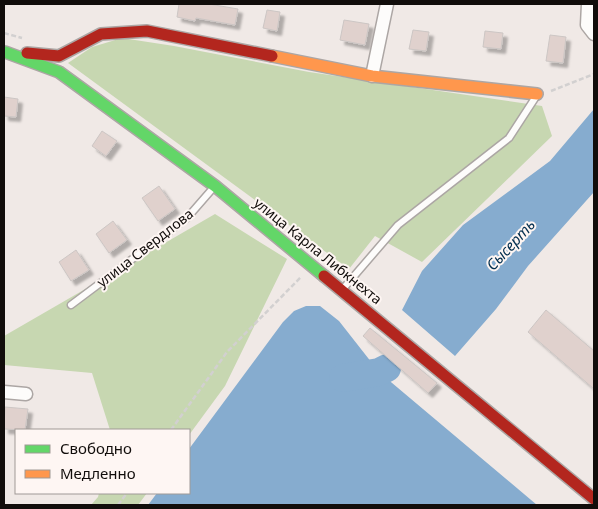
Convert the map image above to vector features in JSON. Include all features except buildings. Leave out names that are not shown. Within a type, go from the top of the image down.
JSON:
[{"type":"street","points":[[372,76],[387,4]]},
{"type":"street","points":[[588,4],[586,25],[594,34]]},
{"type":"street","name":"улица Карла Либкнехта","points":[[4,52],[59,56],[101,34],[147,31],[372,76],[537,94]]},
{"type":"street","name":"улица Карла Либкнехта","points":[[4,52],[60,72],[215,186],[594,499]]},
{"type":"street","points":[[4,392],[26,394]]},
{"type":"lane","points":[[342,290],[398,225],[509,138],[537,94]]},
{"type":"lane","name":"улица Свердлова","points":[[71,305],[187,218],[215,186]]},
{"type":"path","points":[[537,94],[558,89],[594,74]]},
{"type":"path","points":[[172,429],[227,352],[312,266]]},
{"type":"path","points":[[118,505],[126,494]]},
{"type":"green space","points":[[122,38],[309,72],[542,106],[552,136],[422,262],[375,236],[349,269],[68,63],[92,47]]},
{"type":"green space","points":[[215,214],[287,259],[225,386],[190,434],[190,429],[110,429],[92,373],[4,365],[4,336]]},
{"type":"green space","points":[[99,494],[146,494],[138,505],[91,505]]},
{"type":"water","points":[[594,109],[594,192],[528,266],[496,309],[455,356],[402,310],[422,271],[463,225],[550,161]]},
{"type":"water","points":[[306,306],[320,306],[339,321],[379,372],[537,505],[148,505],[156,494],[190,494],[190,448],[283,322],[294,311]]},
{"type":"waterway","name":"Сысерть","points":[[343,378],[379,372],[387,368]]},
{"type":"traffic: fast","points":[[5,52],[59,72],[215,186],[324,276]]},
{"type":"traffic: slow","points":[[272,56],[372,76],[537,94]]},
{"type":"traffic: jam","points":[[27,53],[59,56],[101,34],[147,31],[272,56]]},
{"type":"traffic: jam","points":[[324,276],[594,499]]}]
